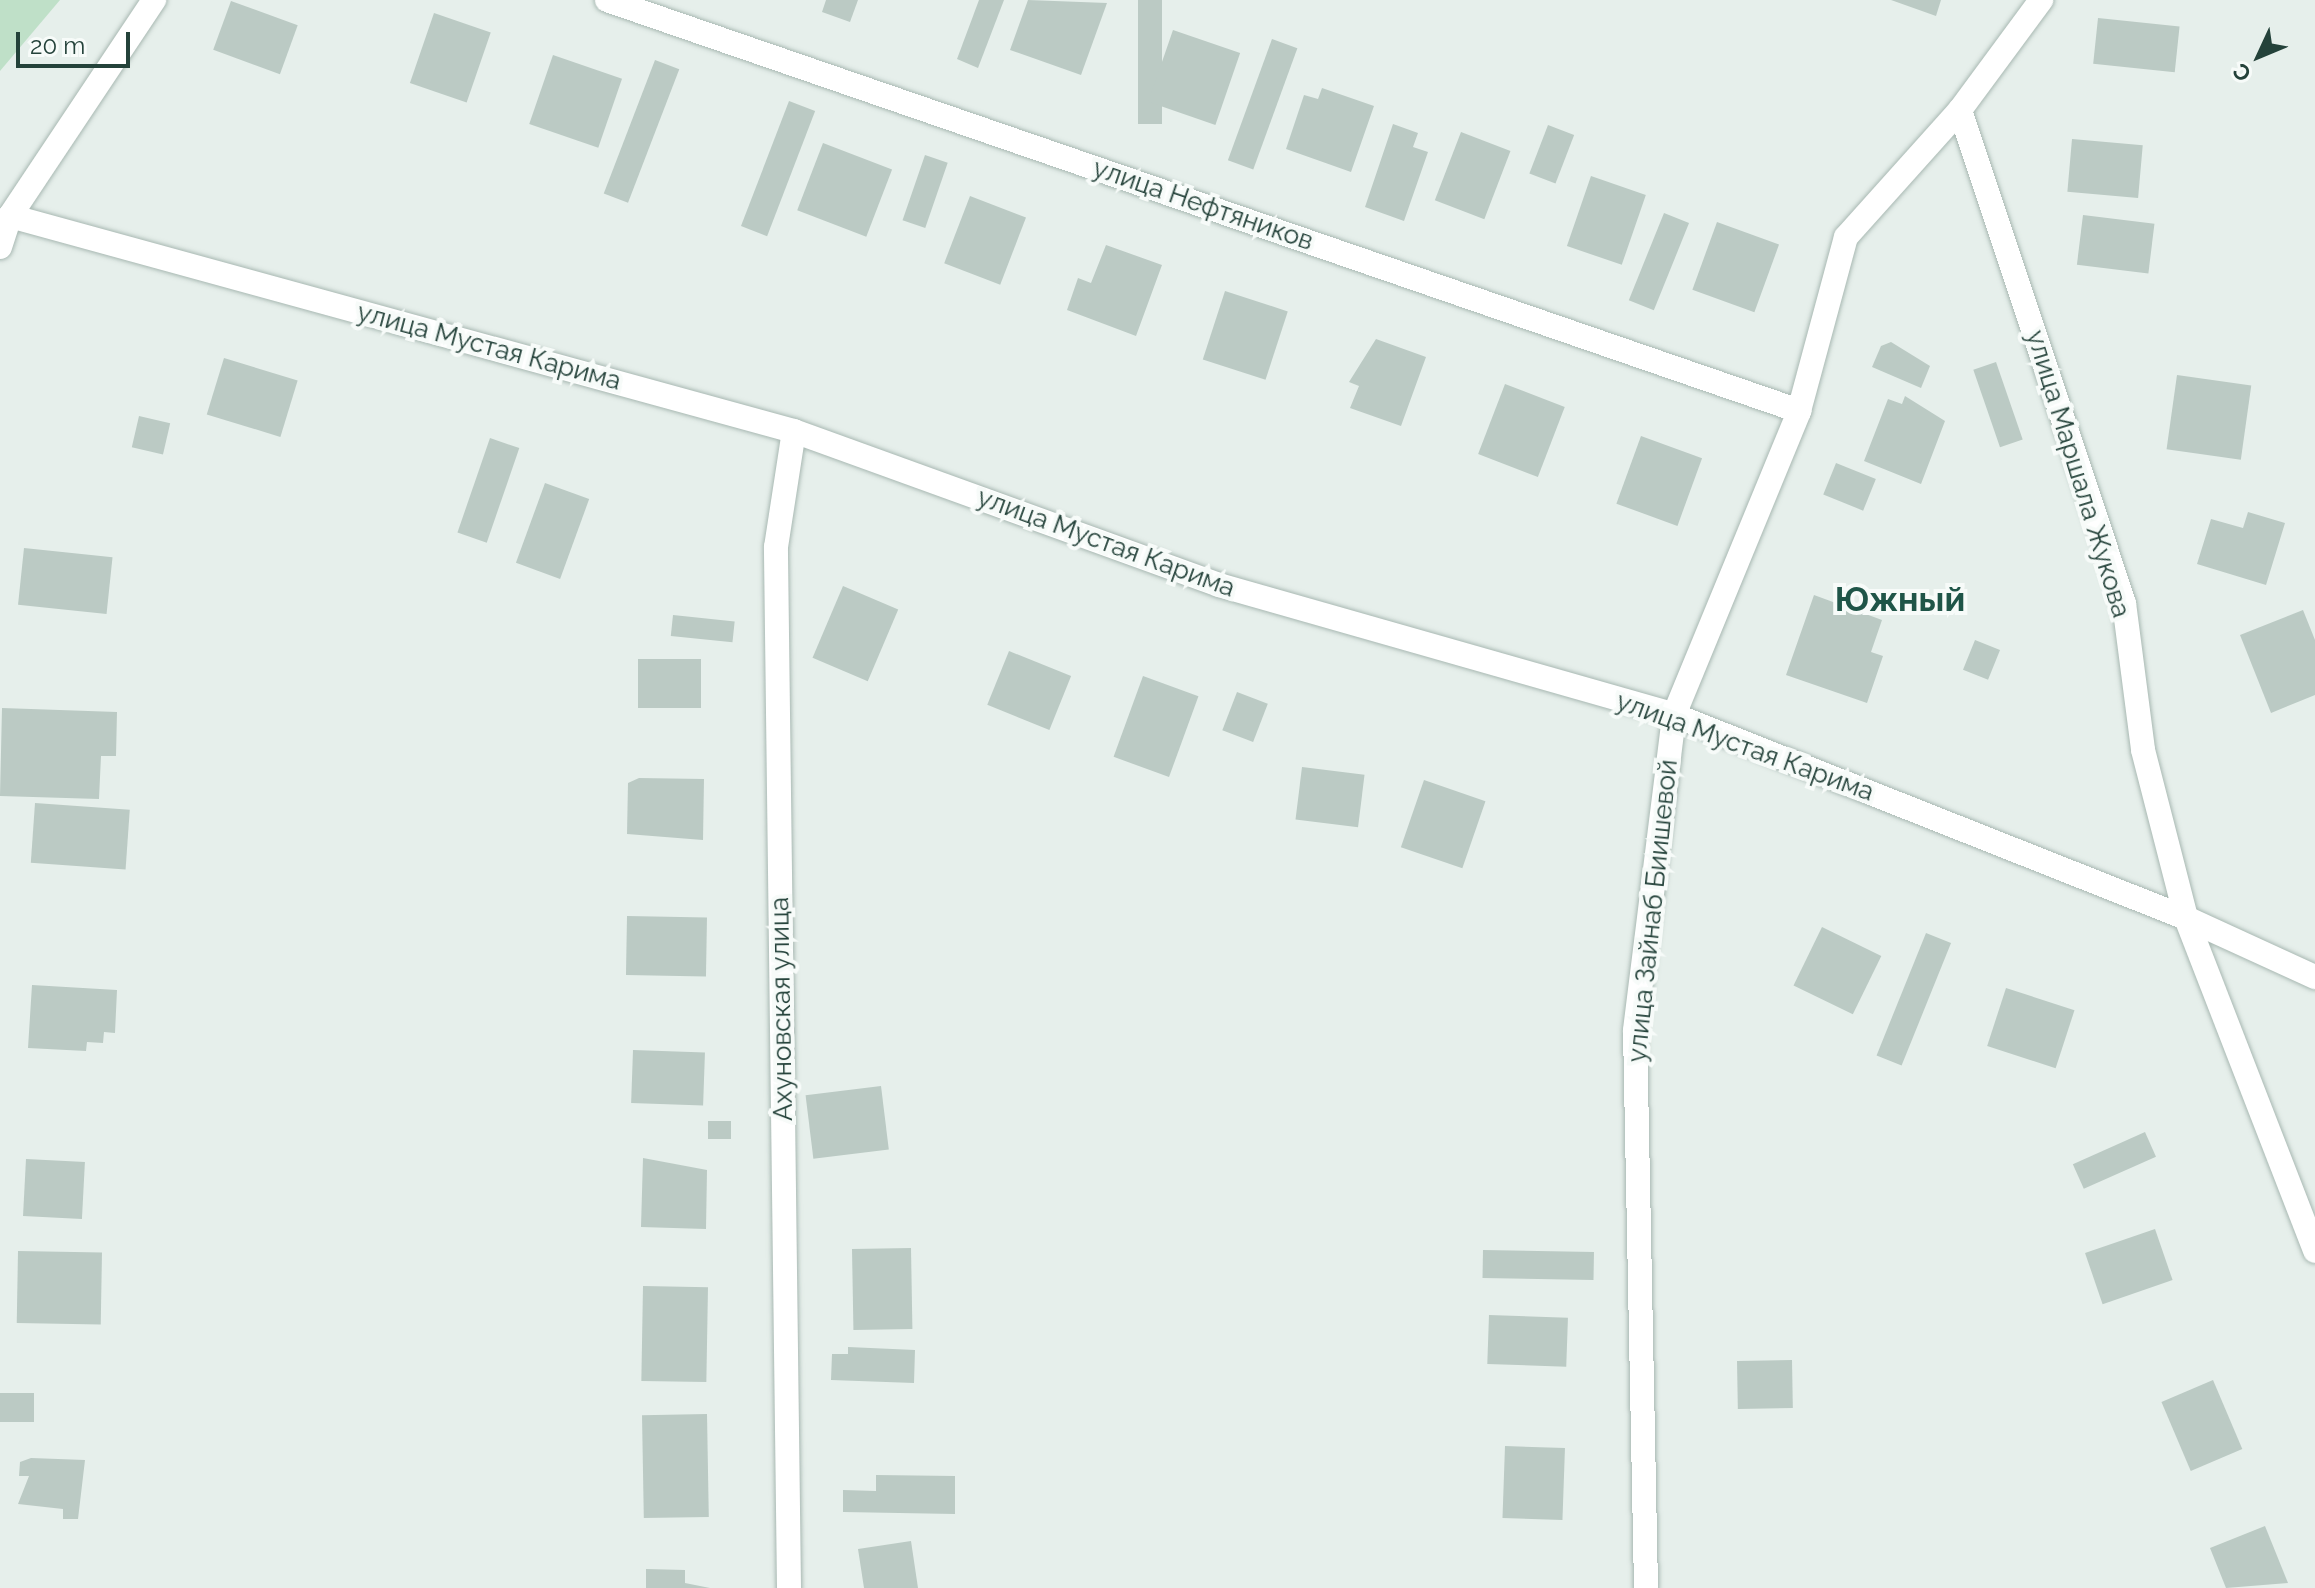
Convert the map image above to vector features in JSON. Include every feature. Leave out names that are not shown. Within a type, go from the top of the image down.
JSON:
[{"type":"street","points":[[0,247],[10,216],[154,0]]},
{"type":"street","name":"улица Нефтяников","points":[[607,0],[1799,411]]},
{"type":"street","name":"улица Зайнаб Биишевой","points":[[1646,1588],[1635,1030],[1674,715],[1799,411],[1846,237],[1960,110],[2041,0]]},
{"type":"street","name":"улица Маршала Жукова","points":[[1960,110],[2124,603],[2143,750],[2186,918],[2315,1251]]},
{"type":"street","name":"улица Мустая Карима","points":[[10,216],[794,431],[1219,585],[1674,715],[2186,918],[2315,977]]},
{"type":"street","name":"Ахуновская улица","points":[[789,1588],[776,547],[794,431]]},
{"type":"green space","points":[[0,0],[60,0],[0,71]]},
{"type":"building","points":[[826,0],[858,0],[850,22],[822,12]]},
{"type":"building","points":[[979,0],[1004,0],[978,68],[957,59]]},
{"type":"building","points":[[1028,0],[1107,3],[1081,75],[1010,50]]},
{"type":"building","points":[[1138,0],[1162,0],[1162,124],[1138,124]]},
{"type":"building","points":[[1891,0],[1941,0],[1936,16]]},
{"type":"building","points":[[231,1],[298,25],[280,74],[213,50]]},
{"type":"building","points":[[434,13],[491,33],[467,103],[410,83]]},
{"type":"building","points":[[2098,18],[2180,27],[2175,72],[2093,64]]},
{"type":"building","points":[[1173,30],[1240,53],[1215,125],[1148,102]]},
{"type":"building","points":[[1272,39],[1297,48],[1253,169],[1228,160]]},
{"type":"building","points":[[553,55],[622,79],[598,148],[529,124]]},
{"type":"building","points":[[655,60],[679,69],[628,203],[604,194]]},
{"type":"building","points":[[1322,88],[1374,106],[1351,172],[1286,149],[1304,95],[1318,99]]},
{"type":"building","points":[[789,101],[815,111],[767,236],[741,226]]},
{"type":"building","points":[[1393,124],[1418,133],[1413,147],[1428,152],[1404,221],[1365,207]]},
{"type":"building","points":[[1548,125],[1574,135],[1556,184],[1529,174]]},
{"type":"building","points":[[1461,132],[1510,151],[1484,219],[1435,200]]},
{"type":"building","points":[[2072,139],[2143,145],[2138,198],[2067,192]]},
{"type":"building","points":[[823,143],[892,170],[866,237],[797,210]]},
{"type":"building","points":[[925,155],[948,163],[925,228],[903,220]]},
{"type":"building","points":[[1591,176],[1646,195],[1622,265],[1567,246]]},
{"type":"building","points":[[970,196],[1026,218],[1000,285],[944,263]]},
{"type":"building","points":[[1664,213],[1689,223],[1654,310],[1629,300]]},
{"type":"building","points":[[2083,215],[2154,224],[2148,273],[2077,265]]},
{"type":"building","points":[[1717,222],[1779,245],[1754,312],[1692,290]]},
{"type":"building","points":[[1106,245],[1162,265],[1136,336],[1067,310],[1078,278],[1091,283]]},
{"type":"building","points":[[1225,291],[1288,311],[1266,380],[1203,359]]},
{"type":"building","points":[[1376,339],[1426,357],[1401,426],[1350,408],[1359,386],[1349,382]]},
{"type":"building","points":[[1891,342],[1930,366],[1921,388],[1872,367],[1881,346]]},
{"type":"building","points":[[224,358],[298,381],[280,437],[207,414]]},
{"type":"building","points":[[1996,362],[2023,440],[2000,447],[1973,370]]},
{"type":"building","points":[[2177,375],[2251,385],[2241,460],[2167,449]]},
{"type":"building","points":[[1505,384],[1565,407],[1538,477],[1478,454]]},
{"type":"building","points":[[1905,396],[1945,421],[1921,484],[1864,461],[1888,399],[1902,404]]},
{"type":"building","points":[[139,416],[170,423],[163,454],[132,447]]},
{"type":"building","points":[[1641,436],[1702,458],[1677,526],[1616,504]]},
{"type":"building","points":[[490,438],[519,448],[487,543],[457,533]]},
{"type":"building","points":[[1836,463],[1876,479],[1863,511],[1823,495]]},
{"type":"building","points":[[545,483],[589,499],[560,579],[516,563]]},
{"type":"building","points":[[2248,512],[2285,523],[2266,585],[2197,564],[2211,519],[2243,528]]},
{"type":"building","points":[[24,548],[113,557],[107,614],[18,605]]},
{"type":"building","points":[[843,586],[898,609],[868,681],[813,658]]},
{"type":"building","points":[[1814,595],[1882,620],[1871,652],[1883,656],[1867,703],[1786,675]]},
{"type":"building","points":[[2303,610],[2315,640],[2315,695],[2271,713],[2240,635]]},
{"type":"building","points":[[673,615],[735,621],[732,642],[671,636]]},
{"type":"building","points":[[1975,640],[2000,650],[1988,680],[1963,670]]},
{"type":"building","points":[[1009,651],[1071,676],[1049,730],[987,705]]},
{"type":"building","points":[[638,659],[701,659],[701,708],[638,708]]},
{"type":"building","points":[[1143,676],[1198,696],[1169,777],[1114,757]]},
{"type":"building","points":[[1237,692],[1268,704],[1253,742],[1222,730]]},
{"type":"building","points":[[2,708],[117,712],[116,756],[101,756],[99,799],[0,796]]},
{"type":"building","points":[[1302,767],[1365,775],[1358,827],[1296,820]]},
{"type":"building","points":[[639,778],[704,779],[703,840],[627,834],[628,783]]},
{"type":"building","points":[[1424,780],[1485,801],[1462,868],[1401,847]]},
{"type":"building","points":[[35,803],[130,810],[126,869],[31,863]]},
{"type":"building","points":[[627,916],[707,917],[706,976],[626,975]]},
{"type":"building","points":[[1822,927],[1881,956],[1853,1014],[1794,985]]},
{"type":"building","points":[[1926,933],[1951,943],[1902,1066],[1877,1055]]},
{"type":"building","points":[[32,985],[117,990],[115,1033],[104,1032],[103,1043],[87,1042],[86,1051],[28,1048]]},
{"type":"building","points":[[2006,988],[2074,1010],[2056,1068],[1987,1046]]},
{"type":"building","points":[[633,1050],[705,1053],[703,1105],[631,1103]]},
{"type":"building","points":[[881,1086],[889,1150],[813,1159],[806,1095]]},
{"type":"building","points":[[708,1121],[731,1121],[731,1139],[708,1139]]},
{"type":"building","points":[[2145,1132],[2156,1157],[2084,1189],[2073,1164]]},
{"type":"building","points":[[643,1158],[707,1170],[706,1229],[641,1227]]},
{"type":"building","points":[[26,1159],[85,1162],[82,1219],[23,1216]]},
{"type":"building","points":[[2155,1229],[2173,1280],[2103,1304],[2085,1253]]},
{"type":"building","points":[[911,1248],[912,1329],[853,1330],[852,1249]]},
{"type":"building","points":[[1483,1250],[1594,1252],[1593,1280],[1483,1278]]},
{"type":"building","points":[[18,1251],[102,1252],[101,1324],[17,1323]]},
{"type":"building","points":[[643,1286],[708,1287],[706,1382],[641,1381]]},
{"type":"building","points":[[1489,1315],[1568,1318],[1566,1367],[1487,1364]]},
{"type":"building","points":[[848,1347],[915,1350],[914,1383],[831,1380],[832,1354],[848,1354]]},
{"type":"building","points":[[1792,1360],[1793,1408],[1738,1409],[1737,1361]]},
{"type":"building","points":[[2213,1380],[2242,1449],[2191,1471],[2161,1402]]},
{"type":"building","points":[[0,1393],[34,1393],[34,1422],[0,1422]]},
{"type":"building","points":[[707,1414],[709,1517],[644,1518],[642,1415]]},
{"type":"building","points":[[1505,1446],[1565,1448],[1562,1520],[1502,1518]]},
{"type":"building","points":[[31,1458],[85,1460],[78,1519],[63,1519],[63,1509],[18,1504],[29,1476],[19,1476],[20,1462]]},
{"type":"building","points":[[876,1475],[955,1476],[955,1514],[843,1512],[843,1490],[876,1491]]},
{"type":"building","points":[[2265,1526],[2288,1583],[2226,1588],[2210,1548]]},
{"type":"building","points":[[911,1541],[918,1588],[864,1588],[858,1549]]},
{"type":"building","points":[[646,1569],[685,1570],[685,1583],[710,1588],[646,1588]]},
{"type":"district","name":"Южный","points":[[1900,600]]}]
